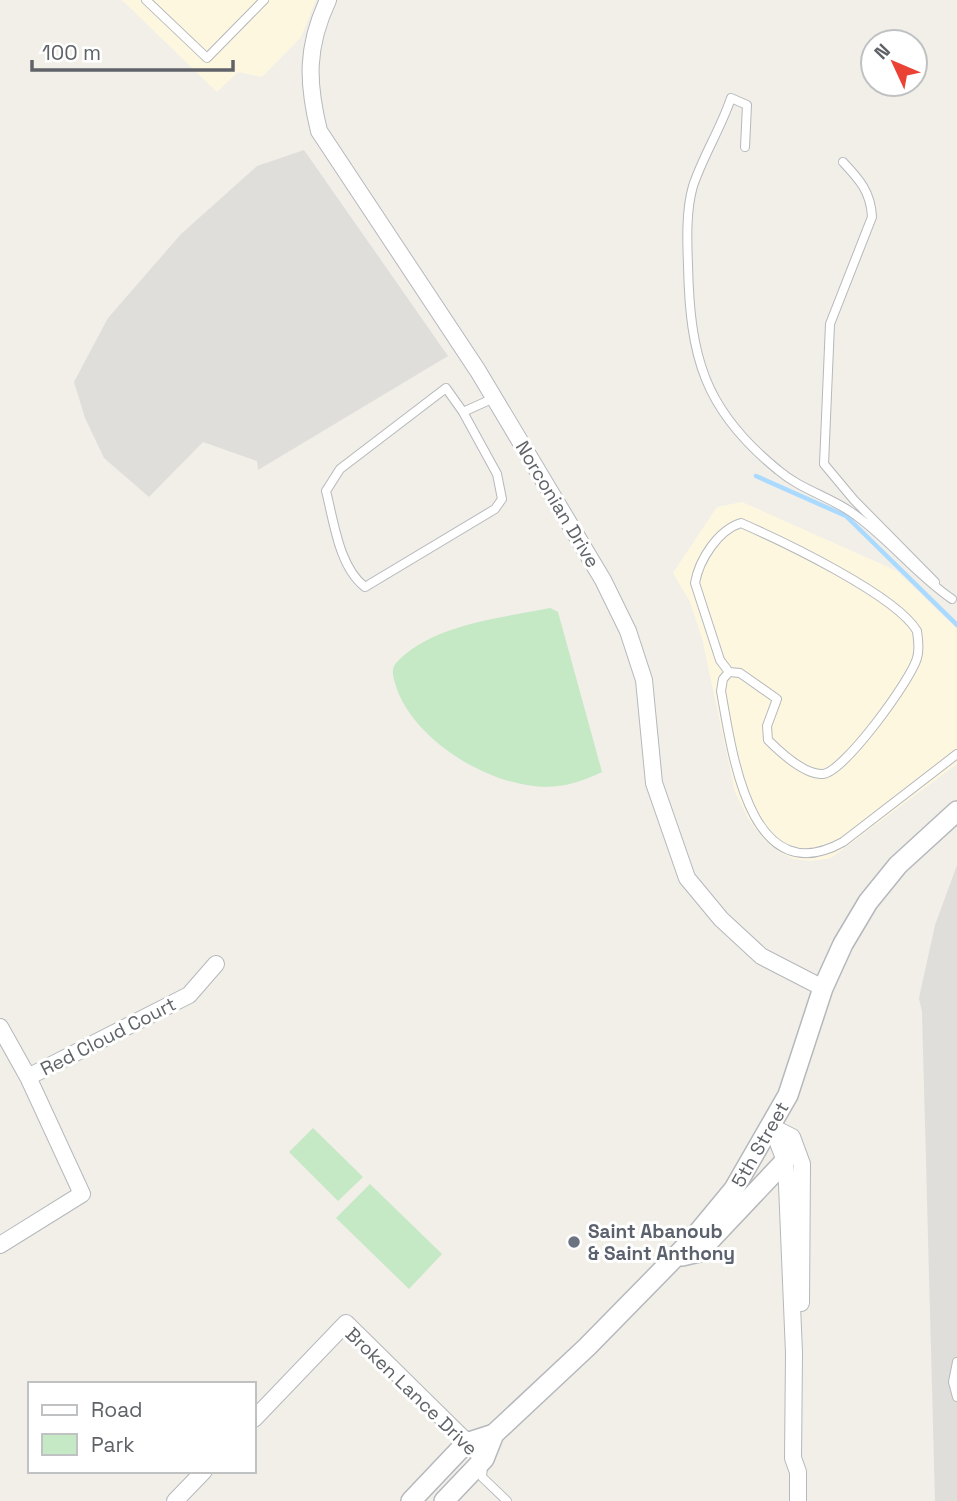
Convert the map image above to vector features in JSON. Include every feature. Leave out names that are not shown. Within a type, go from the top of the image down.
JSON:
[{"type":"street","name":"Norconian Drive","points":[[328,0],[311,46],[309,89],[319,131],[494,398],[603,580],[628,631],[644,680],[654,783],[687,878],[721,919],[761,956],[823,988]]},
{"type":"street","name":"5th Street","points":[[411,1501],[466,1443],[494,1434],[587,1348],[674,1258],[734,1189],[788,1095],[823,988],[843,944],[868,902],[898,865],[957,811]]},
{"type":"street","name":"Red Cloud Court","points":[[28,1077],[189,995],[216,964]]},
{"type":"street","points":[[0,1027],[28,1077],[82,1194],[0,1245]]},
{"type":"street","points":[[772,1127],[785,1161],[794,1353],[793,1458],[798,1472],[798,1501]]},
{"type":"street","points":[[772,1127],[792,1138],[802,1164],[804,1458],[798,1472]]},
{"type":"street","points":[[674,1258],[699,1252],[785,1161]]},
{"type":"street","name":"Broken Lance Drive","points":[[256,1417],[346,1323],[484,1459]]},
{"type":"street","name":"5th Street","points":[[444,1501],[484,1459],[494,1434]]},
{"type":"street","points":[[175,1501],[202,1473]]},
{"type":"lane","points":[[146,0],[207,58],[264,0]]},
{"type":"lane","points":[[745,147],[747,105],[732,98],[694,186],[689,214],[689,303],[703,377],[717,404],[777,470],[796,484],[850,511],[928,582],[954,601]]},
{"type":"lane","points":[[843,162],[860,179],[871,200],[872,217],[830,324],[824,464],[854,500],[954,601]]},
{"type":"lane","points":[[446,388],[463,412],[497,474],[502,499],[495,509],[365,587],[354,578],[339,543],[326,491],[340,469],[446,388]]},
{"type":"lane","points":[[463,412],[494,398]]},
{"type":"lane","points":[[741,523],[818,559],[901,612],[917,631],[917,659],[893,697],[844,762],[832,772],[820,774],[779,751],[768,740],[767,726],[777,699],[740,673],[729,672],[720,660],[695,583],[698,570],[721,536],[730,526],[741,523]]},
{"type":"lane","points":[[729,672],[723,678],[721,691],[741,792],[764,829],[786,848],[797,853],[824,853],[843,842],[957,754]]},
{"type":"lane","points":[[957,1362],[953,1382],[957,1397]]},
{"type":"lane","points":[[484,1459],[482,1477],[507,1501]]},
{"type":"shaded area","points":[[122,0],[316,0],[301,37],[262,77],[238,72],[217,92]]},
{"type":"shaded area","points":[[304,150],[448,356],[258,470],[257,461],[203,442],[149,497],[104,458],[85,418],[74,382],[108,318],[181,234],[257,166]]},
{"type":"shaded area","points":[[742,502],[897,571],[957,629],[957,764],[831,858],[811,861],[794,859],[765,841],[749,820],[735,792],[702,638],[690,602],[673,573],[717,507]]},
{"type":"shaded area","points":[[957,865],[957,1501],[935,1501],[922,1012],[919,998],[935,925]]},
{"type":"green space","points":[[550,608],[558,612],[602,772],[567,785],[546,787],[522,784],[492,775],[440,745],[412,716],[402,700],[395,683],[393,668],[411,650],[448,631]]},
{"type":"green space","points":[[313,1128],[363,1177],[338,1201],[289,1152]]},
{"type":"green space","points":[[370,1184],[442,1254],[409,1289],[336,1218]]},
{"type":"waterway","points":[[756,476],[846,516],[957,625]]},
{"type":"place","name":"Saint Abanoub & Saint Anthony","points":[[574,1242]]}]
